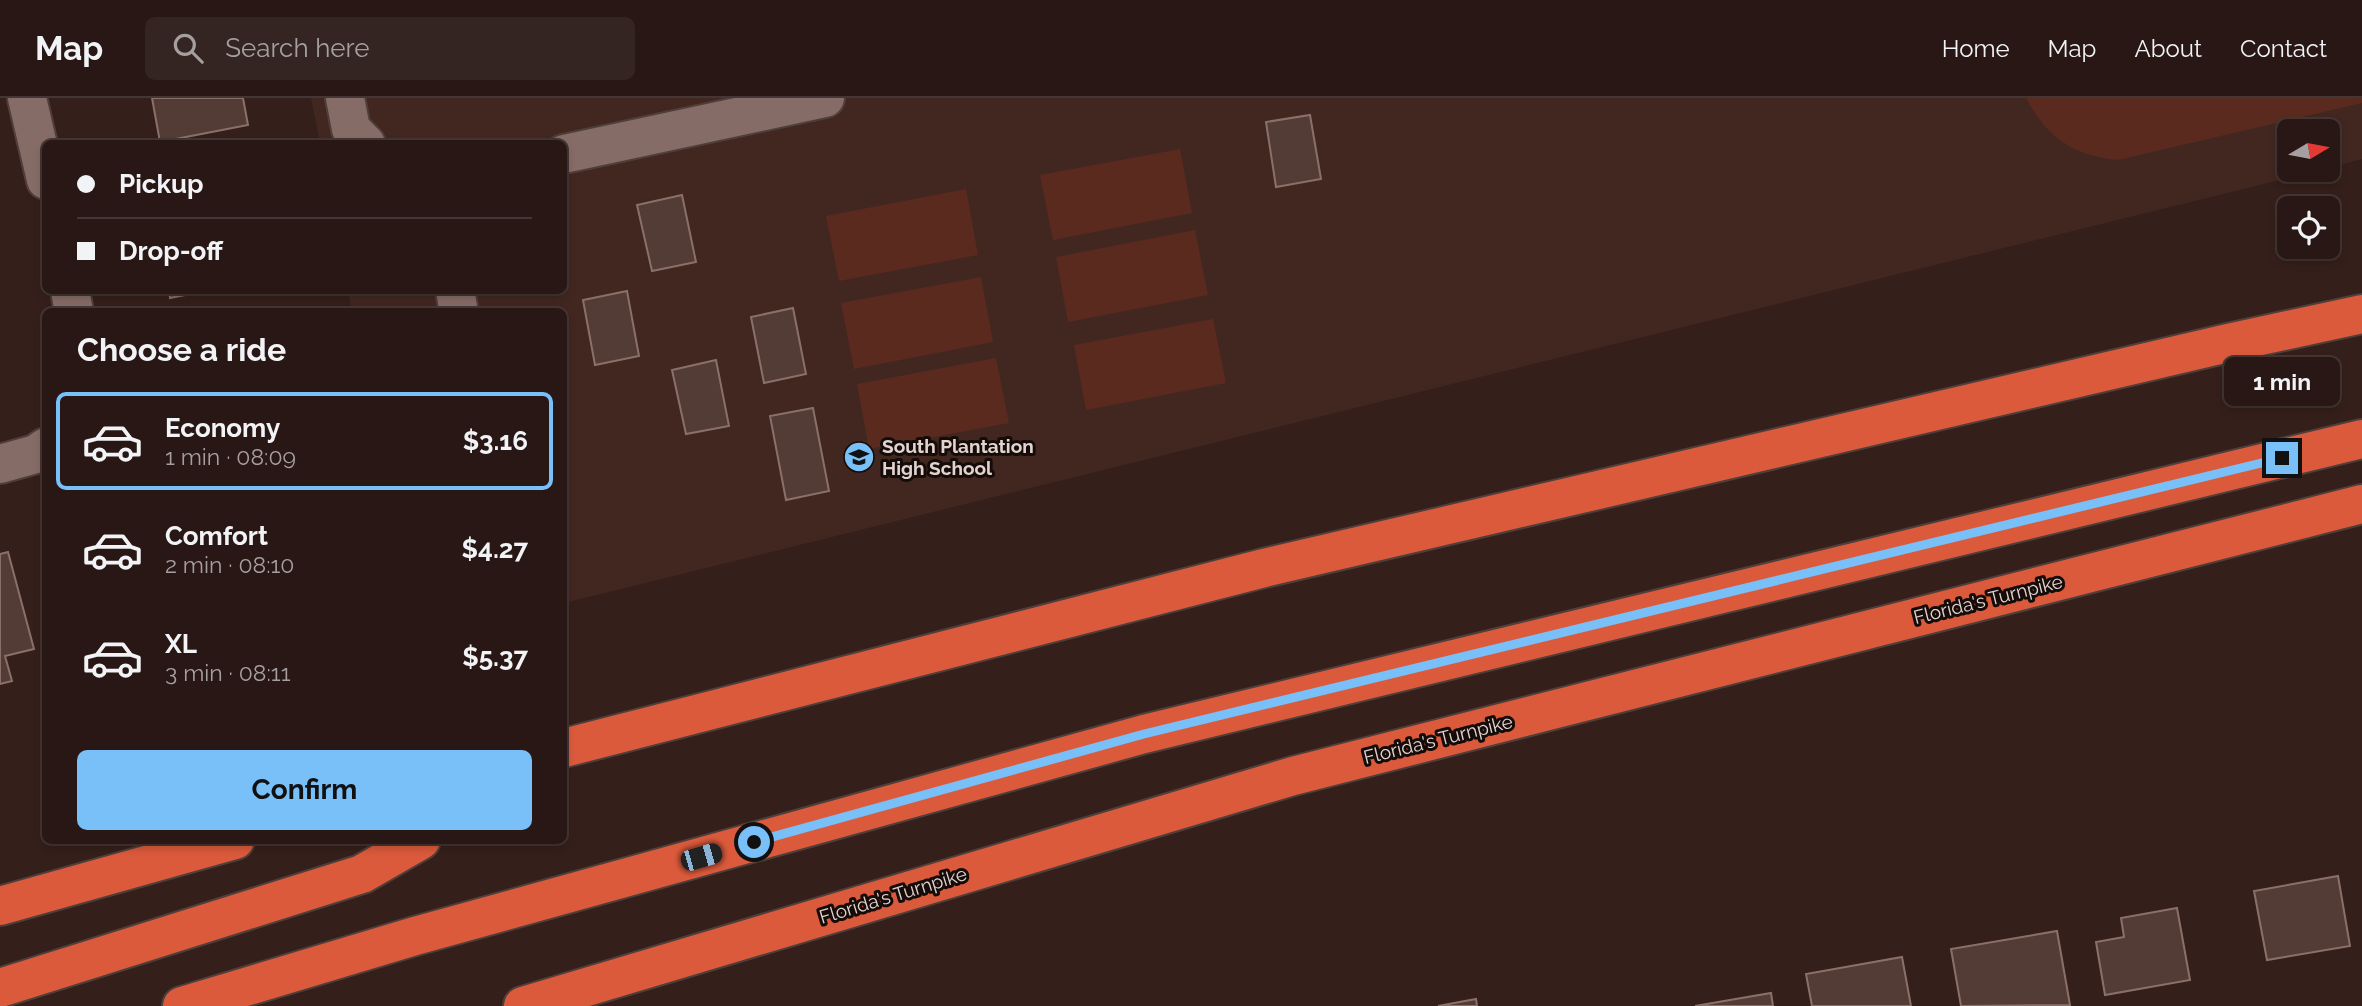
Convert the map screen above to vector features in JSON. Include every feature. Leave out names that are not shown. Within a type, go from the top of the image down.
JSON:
[{"type":"highway","points":[[567,747],[1264,568],[2214,346],[2362,314]]},
{"type":"highway","points":[[182,1006],[415,936],[1144,734],[2362,439]]},
{"type":"highway","name":"Florida's Turnpike","points":[[523,1006],[1293,776],[2362,503]]},
{"type":"highway","points":[[567,757],[601,738]]},
{"type":"highway","points":[[0,906],[221,844]]},
{"type":"highway","points":[[0,988],[362,874],[414,844]]},
{"type":"street","points":[[27,98],[42,163]]},
{"type":"street","points":[[345,98],[351,128],[362,140]]},
{"type":"street","points":[[567,153],[825,98]]},
{"type":"street","points":[[0,464],[42,450]]},
{"type":"shaded area","name":"South Plantation High School","points":[[311,98],[2362,98],[2362,159],[2340,165],[2340,119],[2277,119],[2277,181],[567,602],[567,308],[351,308],[349,294],[567,294],[567,140],[319,140]]},
{"type":"shaded area","points":[[2026,98],[2362,98],[2362,103],[2294,119],[2277,119],[2277,123],[2118,160],[2075,149],[2053,134]]},
{"type":"shaded area","points":[[1180,149],[1192,213],[1053,240],[1040,175]]},
{"type":"shaded area","points":[[966,189],[978,255],[839,281],[826,216]]},
{"type":"shaded area","points":[[1195,230],[1208,295],[1068,322],[1056,257]]},
{"type":"shaded area","points":[[981,277],[993,342],[854,369],[841,303]]},
{"type":"shaded area","points":[[1213,319],[1226,383],[1086,410],[1074,345]]},
{"type":"shaded area","points":[[996,358],[1009,423],[869,449],[857,384]]},
{"type":"building","points":[[152,98],[243,98],[248,125],[160,140]]},
{"type":"building","points":[[1310,115],[1321,179],[1276,187],[1266,122]]},
{"type":"building","points":[[682,195],[696,262],[652,271],[637,205]]},
{"type":"building","points":[[627,291],[639,356],[595,365],[583,300]]},
{"type":"building","points":[[170,294],[190,294],[170,298]]},
{"type":"building","points":[[793,308],[806,374],[764,383],[751,317]]},
{"type":"building","points":[[716,360],[729,426],[686,434],[672,370]]},
{"type":"building","points":[[813,408],[829,491],[786,500],[770,416]]},
{"type":"building","points":[[8,552],[34,649],[5,656],[12,681],[0,684],[0,554]]},
{"type":"building","points":[[2338,876],[2350,946],[2267,960],[2254,891]]},
{"type":"building","points":[[2177,908],[2190,980],[2105,995],[2096,942],[2124,937],[2121,918]]},
{"type":"building","points":[[2057,931],[2070,1005],[1961,1006],[1951,949]]},
{"type":"building","points":[[1902,957],[1911,1006],[1812,1006],[1806,974]]},
{"type":"building","points":[[1771,993],[1773,1006],[1695,1006]]},
{"type":"building","points":[[1476,999],[1477,1006],[1438,1006]]},
{"type":"place","name":"South Plantation High School","points":[[859,457]]},
{"type":"route","points":[[754,842],[1144,734],[2282,458]]}]
